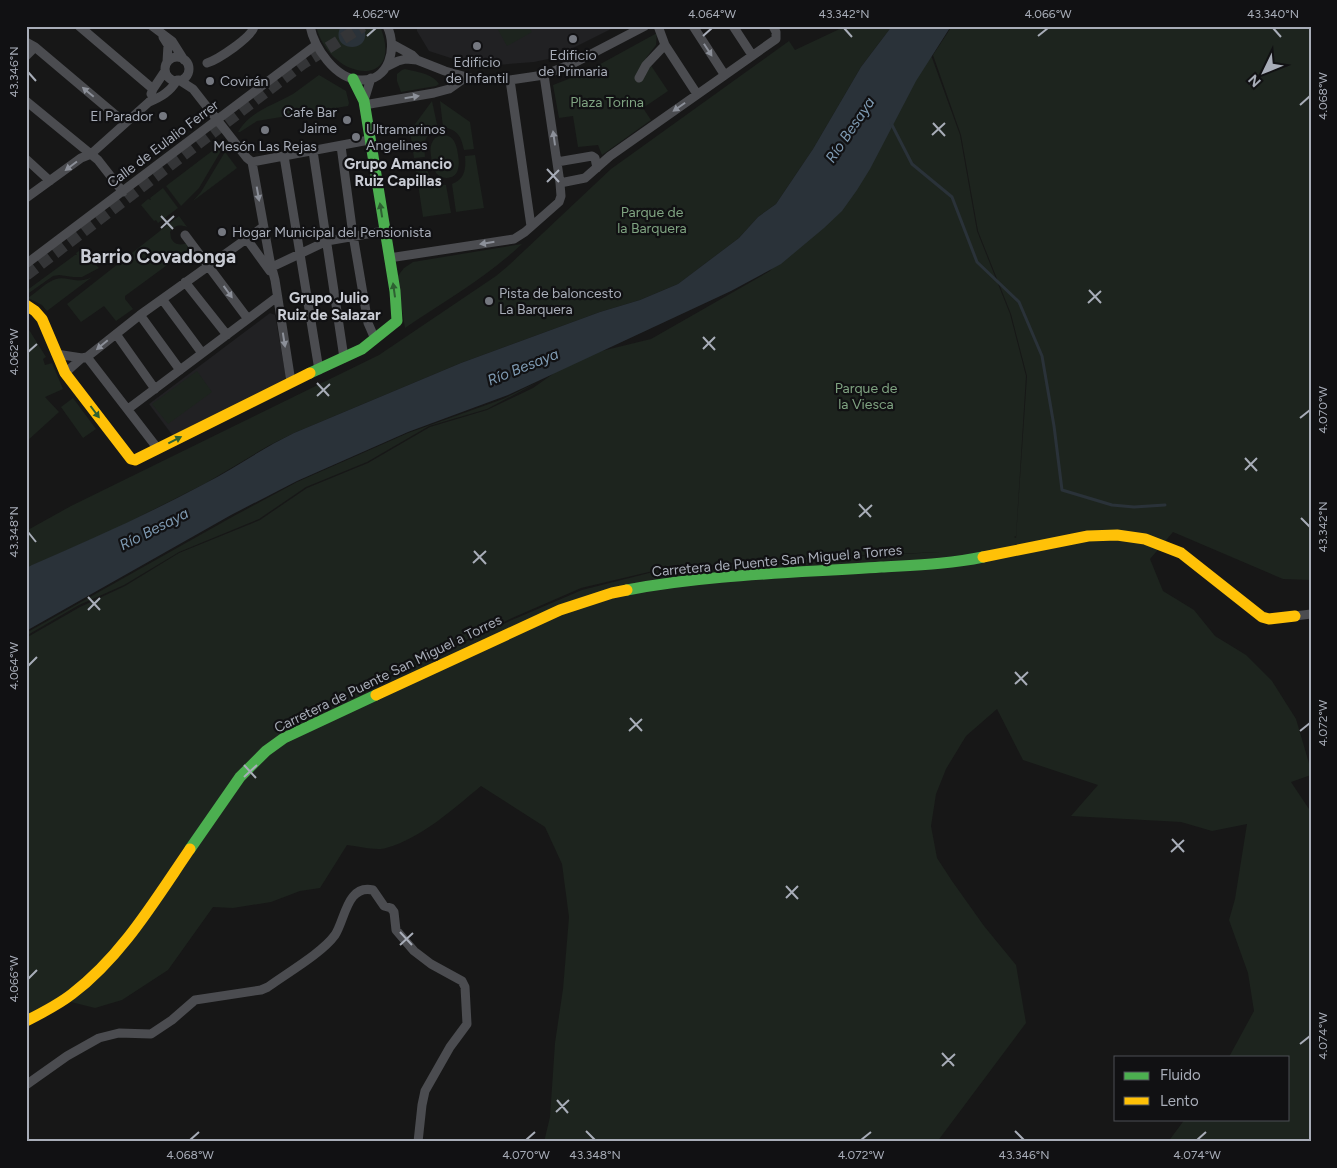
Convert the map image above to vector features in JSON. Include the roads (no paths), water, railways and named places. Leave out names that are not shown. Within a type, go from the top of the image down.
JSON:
[{"type":"street","points":[[78,26],[153,89]]},
{"type":"street","points":[[152,26],[172,41],[188,65],[193,89],[252,162],[275,280],[291,382]]},
{"type":"street","points":[[207,63],[216,61],[250,34],[254,26]]},
{"type":"street","points":[[310,26],[316,45],[333,66],[353,79],[362,80],[371,78],[386,67],[391,57],[390,28]]},
{"type":"street","points":[[386,67],[401,60],[417,60],[466,77],[510,80],[544,76],[574,63],[645,26]]},
{"type":"street","points":[[658,26],[665,45],[697,94]]},
{"type":"street","points":[[692,26],[724,74]]},
{"type":"street","points":[[733,26],[752,55]]},
{"type":"street","points":[[560,183],[586,178],[610,156],[776,39],[776,32],[773,26]]},
{"type":"street","points":[[148,102],[153,89],[166,72],[168,62],[168,45],[160,33]]},
{"type":"street","points":[[26,42],[35,47],[125,123]]},
{"type":"street","points":[[392,44],[412,55],[417,60]]},
{"type":"street","name":"Calle de Eulalio Ferrer","points":[[26,264],[316,45]]},
{"type":"street","points":[[639,78],[646,65],[665,45]]},
{"type":"street","points":[[26,56],[35,47]]},
{"type":"street","points":[[168,62],[174,58],[184,60]]},
{"type":"street","points":[[26,198],[80,158],[91,154],[148,102],[160,98],[178,80],[185,77],[188,70]]},
{"type":"street","points":[[166,72],[170,78],[178,80],[193,89]]},
{"type":"street","points":[[389,258],[514,239],[558,202],[561,196],[560,183],[544,76]]},
{"type":"street","points":[[364,103],[434,93],[449,89],[466,77]]},
{"type":"street","points":[[26,304],[42,319],[65,373],[131,459],[135,460],[291,382],[362,349],[397,321],[395,291],[364,103],[371,78]]},
{"type":"street","points":[[353,79],[364,103]]},
{"type":"street","points":[[510,80],[531,226]]},
{"type":"street","points":[[26,101],[98,160],[122,192]]},
{"type":"street","points":[[252,162],[369,140]]},
{"type":"street","points":[[341,146],[353,236],[368,323],[375,339]]},
{"type":"street","points":[[312,151],[344,358]]},
{"type":"street","points":[[284,156],[319,370]]},
{"type":"street","points":[[557,162],[592,156],[595,158],[597,168]]},
{"type":"street","points":[[26,159],[50,181]]},
{"type":"street","points":[[65,373],[208,265],[264,227]]},
{"type":"street","points":[[272,267],[327,242],[384,231]]},
{"type":"street","points":[[185,234],[248,319]]},
{"type":"street","points":[[246,238],[275,280]]},
{"type":"street","points":[[185,282],[227,335]]},
{"type":"street","points":[[128,409],[277,297]]},
{"type":"street","points":[[162,299],[202,353]]},
{"type":"street","points":[[140,315],[180,370]]},
{"type":"street","points":[[116,334],[155,388]]},
{"type":"street","points":[[56,354],[85,358],[128,409],[158,449]]},
{"type":"street","name":"Carretera de Puente San Miguel a Torres","points":[[26,1021],[47,1012],[93,977],[118,950],[134,930],[240,777],[267,750],[284,738],[492,640],[560,610],[591,599],[633,589],[710,578],[927,564],[975,559],[1088,536],[1116,535],[1136,537],[1181,553],[1262,617],[1269,619],[1311,614]]},
{"type":"street","points":[[26,1085],[67,1056],[99,1038],[119,1033],[151,1034],[172,1020],[195,1000],[261,990],[268,987],[322,948],[339,927],[347,906],[360,890],[367,888],[373,890],[384,906],[391,908],[394,912],[396,930],[414,951],[431,964],[462,981],[465,987],[467,1024],[450,1047],[425,1091],[418,1142]]},
{"type":"water","points":[[341,26],[363,26],[365,35],[363,42],[358,46],[345,46],[340,41],[338,35]]},
{"type":"water","name":"Río Besaya","points":[[892,26],[951,26],[916,81],[870,169],[842,211],[781,264],[731,291],[508,395],[408,432],[297,481],[231,515],[26,631],[26,568],[162,506],[294,433],[461,363],[600,312],[640,300],[678,284],[739,238],[758,217],[776,204],[813,149],[861,67]]},
{"type":"waterway","points":[[891,123],[912,164],[952,197],[977,262],[1019,302],[1042,356],[1054,426],[1062,490],[1112,505],[1134,507],[1165,505]]},
{"type":"tunnel","points":[[26,275],[302,64],[363,26]]},
{"type":"place","name":"Edificio de Primaria","points":[[573,39]]},
{"type":"place","name":"Edificio de Infantil","points":[[477,46]]},
{"type":"place","name":"Covirán","points":[[210,81]]},
{"type":"place","name":"El Parador","points":[[163,116]]},
{"type":"place","name":"Cafe Bar Jaime","points":[[347,120]]},
{"type":"place","name":"Mesón Las Rejas","points":[[265,130]]},
{"type":"place","name":"Ultramarinos Angelines","points":[[356,137]]},
{"type":"place","name":"Hogar Municipal del Pensionista","points":[[222,232]]},
{"type":"place","name":"Pista de baloncesto La Barquera","points":[[489,301]]},
{"type":"district","name":"Grupo Amancio Ruiz Capillas","points":[[398,172]]},
{"type":"district","name":"Barrio Covadonga","points":[[158,256]]},
{"type":"district","name":"Grupo Julio Ruiz de Salazar","points":[[329,306]]},
{"type":"park label","name":"Plaza Torina","points":[[607,102]]},
{"type":"park label","name":"Parque de la Barquera","points":[[652,220]]},
{"type":"park label","name":"Parque de la Viesca","points":[[866,396]]}]
